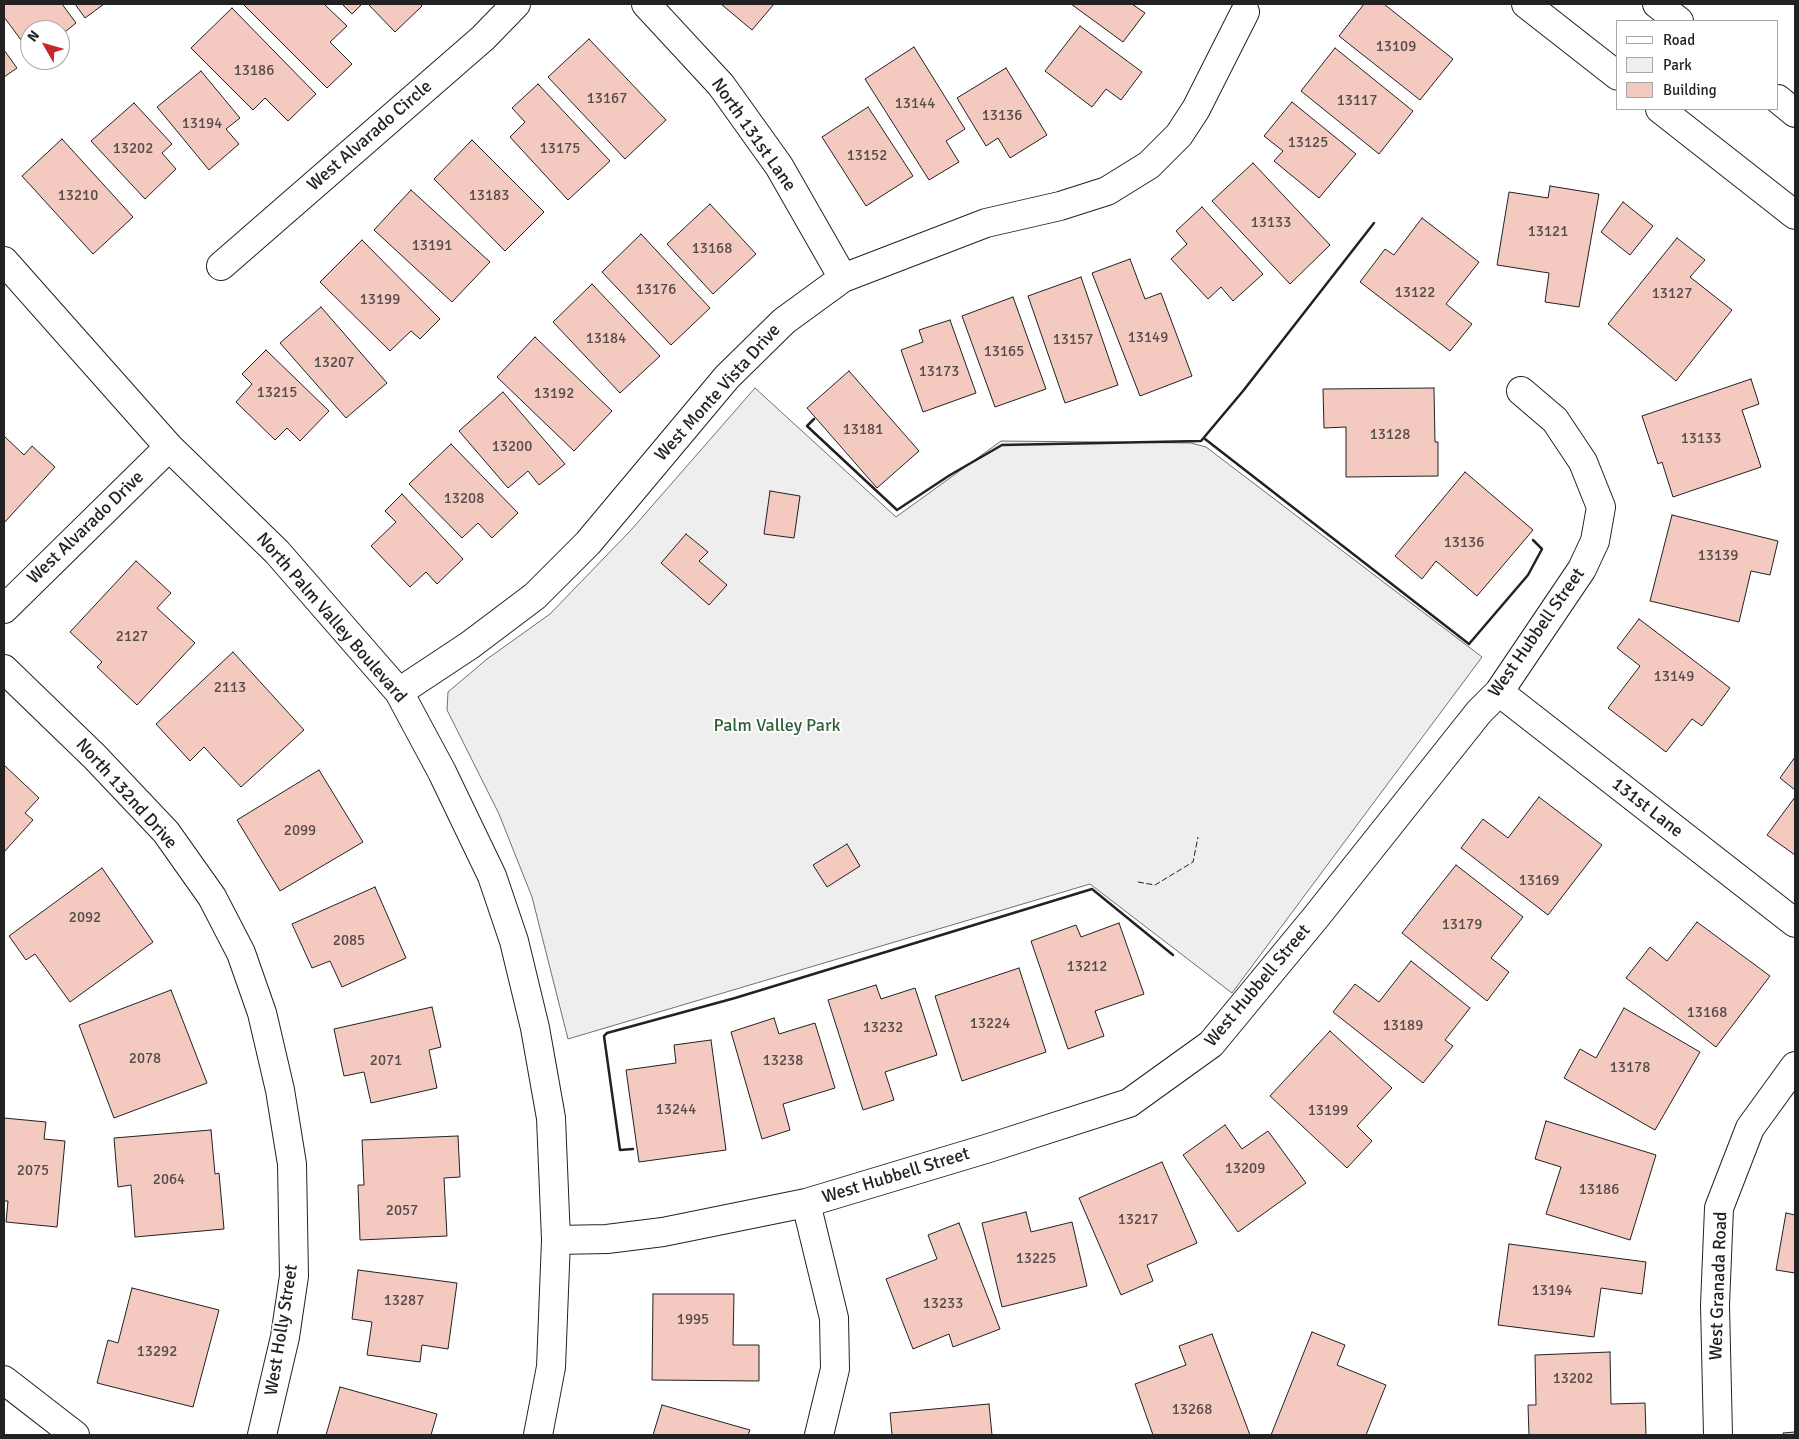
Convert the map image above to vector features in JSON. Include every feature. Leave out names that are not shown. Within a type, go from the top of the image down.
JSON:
[{"type":"street","name":"West Alvarado Circle","points":[[222,266],[483,38],[516,4]]},
{"type":"street","name":"North 131st Lane","points":[[646,4],[721,85],[774,158],[843,278]]},
{"type":"street","points":[[1526,4],[1616,74]]},
{"type":"street","points":[[1657,4],[1678,20]]},
{"type":"street","name":"West Monte Vista Drive","points":[[398,692],[470,645],[536,596],[588,543],[727,377],[784,321],[843,278],[986,223],[1060,206],[1107,191],[1149,165],[1178,135],[1196,109],[1245,12]]},
{"type":"street","points":[[1779,100],[1795,113]]},
{"type":"street","points":[[1661,110],[1795,215]]},
{"type":"street","name":"North Palm Valley Boulevard","points":[[4,261],[169,447],[277,552],[398,692],[470,827],[492,876],[514,941],[536,1028],[551,1118],[556,1240],[551,1367],[538,1435]]},
{"type":"street","name":"West Hubbell Street","points":[[556,1240],[607,1239],[663,1232],[806,1203],[989,1148],[1129,1103],[1212,1044],[1316,918],[1479,712],[1499,692],[1582,569],[1595,541],[1601,508],[1583,462],[1555,420],[1521,391]]},
{"type":"street","name":"West Alvarado Drive","points":[[4,609],[169,447]]},
{"type":"street","name":"North 132nd Drive","points":[[4,669],[96,758],[166,832],[212,897],[242,953],[262,1013],[280,1090],[292,1164]]},
{"type":"street","name":"131st Lane","points":[[1499,692],[1795,923]]},
{"type":"street","name":"West Granada Road","points":[[1718,1435],[1715,1305],[1719,1208],[1750,1128],[1795,1066]]},
{"type":"street","name":"West Holly Street","points":[[262,1435],[285,1337],[294,1276],[292,1164]]},
{"type":"street","points":[[806,1203],[834,1318],[835,1368],[819,1435]]},
{"type":"street","points":[[4,1380],[75,1435]]},
{"type":"green space","name":"Palm Valley Park","points":[[755,388],[896,517],[1001,441],[1191,443],[1206,447],[1482,657],[1232,993],[1090,884],[568,1039],[532,897],[499,814],[447,710],[448,692],[487,659],[550,614],[631,530]]},
{"type":"building","points":[[4,4],[62,4],[76,23],[70,28],[70,20],[20,20],[20,39],[4,17]]},
{"type":"building","points":[[75,4],[104,4],[85,18]]},
{"type":"building","points":[[243,4],[324,4],[347,26],[330,42],[352,64],[327,88]]},
{"type":"building","points":[[342,4],[362,4],[352,14]]},
{"type":"building","points":[[368,4],[420,4],[422,6],[395,32]]},
{"type":"building","points":[[721,4],[774,4],[752,30]]},
{"type":"building","points":[[1071,4],[1132,4],[1145,13],[1123,42]]},
{"type":"building","points":[[1364,4],[1384,4],[1453,59],[1420,100],[1339,36]]},
{"type":"building","points":[[232,8],[316,94],[288,121],[265,98],[253,110],[191,48]]},
{"type":"building","points":[[1080,26],[1142,72],[1121,100],[1106,89],[1092,107],[1045,71]]},
{"type":"building","points":[[589,39],[666,120],[625,159],[548,77]]},
{"type":"building","points":[[914,47],[965,129],[946,141],[959,162],[929,180],[865,79]]},
{"type":"building","points":[[1335,48],[1413,111],[1379,154],[1301,91]]},
{"type":"building","points":[[4,50],[17,68],[4,77]]},
{"type":"building","points":[[1006,68],[1047,135],[1010,158],[998,138],[986,146],[957,98]]},
{"type":"building","points":[[201,71],[240,118],[226,129],[239,144],[209,170],[157,107]]},
{"type":"building","points":[[538,84],[610,161],[568,200],[510,137],[525,122],[512,108]]},
{"type":"building","points":[[1292,102],[1356,154],[1319,198],[1274,161],[1283,151],[1264,136]]},
{"type":"building","points":[[134,103],[172,144],[162,153],[176,169],[145,199],[91,141]]},
{"type":"building","points":[[868,107],[913,176],[866,206],[822,137]]},
{"type":"building","points":[[62,139],[133,217],[93,254],[22,176]]},
{"type":"building","points":[[472,140],[544,212],[505,251],[434,179]]},
{"type":"building","points":[[1253,163],[1330,245],[1290,284],[1212,201]]},
{"type":"building","points":[[1550,186],[1599,194],[1579,307],[1545,302],[1549,273],[1497,265],[1509,192],[1548,198]]},
{"type":"building","points":[[411,190],[490,262],[452,302],[374,230]]},
{"type":"building","points":[[1623,202],[1653,226],[1630,255],[1601,232]]},
{"type":"building","points":[[710,204],[756,254],[713,294],[667,244]]},
{"type":"building","points":[[1202,207],[1263,274],[1233,301],[1221,287],[1208,299],[1171,259],[1187,244],[1176,231]]},
{"type":"building","points":[[1422,218],[1479,262],[1446,304],[1472,324],[1450,351],[1360,282],[1385,249],[1394,255]]},
{"type":"building","points":[[641,234],[710,308],[671,345],[602,272]]},
{"type":"building","points":[[1677,238],[1705,260],[1690,277],[1732,310],[1676,381],[1608,324]]},
{"type":"building","points":[[362,240],[440,319],[420,339],[411,331],[390,351],[320,282]]},
{"type":"building","points":[[1130,259],[1145,299],[1161,293],[1192,376],[1140,396],[1092,273]]},
{"type":"building","points":[[1081,277],[1118,385],[1065,403],[1028,296]]},
{"type":"building","points":[[592,284],[660,356],[620,393],[553,322]]},
{"type":"building","points":[[1013,297],[1046,389],[995,407],[962,316]]},
{"type":"building","points":[[321,307],[387,383],[346,418],[280,343]]},
{"type":"building","points":[[950,320],[976,393],[923,412],[901,350],[923,342],[919,330]]},
{"type":"building","points":[[535,337],[612,411],[574,451],[497,377]]},
{"type":"building","points":[[266,350],[329,411],[300,441],[287,428],[275,440],[236,402],[252,384],[242,374]]},
{"type":"building","points":[[849,371],[919,451],[877,488],[807,408]]},
{"type":"building","points":[[1751,379],[1759,404],[1742,410],[1761,467],[1673,497],[1662,462],[1658,464],[1642,416]]},
{"type":"building","points":[[1434,388],[1435,442],[1438,442],[1438,476],[1346,477],[1346,427],[1324,428],[1323,389]]},
{"type":"building","points":[[503,392],[565,464],[539,485],[528,471],[508,488],[459,431]]},
{"type":"building","points":[[4,436],[24,455],[32,446],[55,467],[4,523]]},
{"type":"building","points":[[451,444],[518,513],[492,538],[478,523],[462,538],[409,484]]},
{"type":"building","points":[[1465,472],[1533,530],[1477,596],[1436,561],[1422,579],[1395,556]]},
{"type":"building","points":[[770,491],[800,496],[794,538],[764,534]]},
{"type":"building","points":[[402,494],[463,559],[437,584],[426,572],[410,587],[371,546],[396,522],[385,511]]},
{"type":"building","points":[[1672,515],[1778,541],[1770,575],[1751,571],[1739,622],[1650,601]]},
{"type":"building","points":[[686,534],[708,552],[699,561],[727,585],[709,605],[661,563]]},
{"type":"building","points":[[136,561],[171,593],[157,608],[195,643],[137,705],[97,667],[102,662],[70,632]]},
{"type":"building","points":[[1639,619],[1730,688],[1702,726],[1692,719],[1666,752],[1608,708],[1640,666],[1617,648]]},
{"type":"building","points":[[233,652],[304,730],[241,787],[204,747],[190,761],[156,724]]},
{"type":"building","points":[[1795,757],[1795,790],[1780,778]]},
{"type":"building","points":[[4,765],[39,798],[25,813],[33,820],[4,852]]},
{"type":"building","points":[[319,770],[363,842],[280,891],[237,820]]},
{"type":"building","points":[[1539,797],[1602,845],[1548,915],[1461,848],[1483,819],[1508,838]]},
{"type":"building","points":[[1795,797],[1795,855],[1767,835]]},
{"type":"building","points":[[847,844],[860,866],[827,887],[813,865]]},
{"type":"building","points":[[1456,865],[1523,917],[1491,958],[1509,972],[1487,1001],[1402,933]]},
{"type":"building","points":[[102,868],[153,942],[70,1002],[35,954],[26,960],[9,936]]},
{"type":"building","points":[[375,887],[406,958],[342,987],[330,961],[312,968],[292,924]]},
{"type":"building","points":[[1697,922],[1770,976],[1716,1047],[1626,978],[1650,947],[1667,961]]},
{"type":"building","points":[[1119,923],[1144,994],[1095,1011],[1104,1036],[1068,1049],[1031,941],[1076,925],[1081,937]]},
{"type":"building","points":[[1411,961],[1470,1008],[1445,1040],[1453,1046],[1423,1083],[1333,1012],[1355,984],[1379,1002]]},
{"type":"building","points":[[1019,968],[1046,1052],[962,1081],[935,996]]},
{"type":"building","points":[[876,985],[881,999],[915,988],[937,1055],[885,1072],[894,1100],[863,1110],[828,1000]]},
{"type":"building","points":[[171,990],[207,1083],[114,1118],[79,1025]]},
{"type":"building","points":[[432,1007],[441,1047],[429,1050],[437,1088],[371,1103],[364,1072],[344,1076],[334,1029]]},
{"type":"building","points":[[1624,1008],[1700,1052],[1655,1130],[1564,1078],[1580,1049],[1596,1058]]},
{"type":"building","points":[[774,1018],[779,1034],[815,1023],[835,1088],[783,1104],[790,1130],[762,1139],[731,1032]]},
{"type":"building","points":[[1330,1031],[1392,1088],[1357,1126],[1372,1141],[1347,1168],[1270,1096]]},
{"type":"building","points":[[711,1040],[726,1150],[639,1162],[626,1070],[676,1063],[674,1045]]},
{"type":"building","points":[[4,1118],[46,1122],[44,1139],[65,1141],[57,1227],[6,1222],[8,1201],[4,1201]]},
{"type":"building","points":[[1546,1121],[1656,1155],[1630,1240],[1546,1214],[1561,1167],[1535,1159]]},
{"type":"building","points":[[1225,1125],[1242,1149],[1268,1131],[1306,1183],[1238,1232],[1183,1155]]},
{"type":"building","points":[[211,1130],[215,1174],[219,1173],[224,1229],[135,1237],[131,1185],[118,1187],[114,1138]]},
{"type":"building","points":[[458,1136],[460,1177],[444,1178],[447,1236],[360,1240],[358,1185],[364,1185],[362,1140]]},
{"type":"building","points":[[1162,1162],[1197,1243],[1147,1265],[1153,1281],[1121,1295],[1079,1198]]},
{"type":"building","points":[[1026,1212],[1031,1232],[1072,1222],[1087,1286],[1002,1307],[982,1223]]},
{"type":"building","points":[[1786,1213],[1795,1215],[1795,1273],[1776,1270]]},
{"type":"building","points":[[959,1223],[1000,1329],[953,1347],[949,1334],[913,1349],[886,1279],[937,1259],[928,1235]]},
{"type":"building","points":[[1509,1244],[1646,1262],[1642,1294],[1601,1288],[1594,1337],[1498,1325]]},
{"type":"building","points":[[358,1270],[457,1283],[448,1349],[422,1345],[420,1362],[367,1355],[372,1322],[352,1319]]},
{"type":"building","points":[[132,1288],[219,1310],[193,1407],[97,1383],[108,1340],[118,1343]]},
{"type":"building","points":[[653,1294],[734,1294],[733,1345],[759,1345],[759,1381],[652,1380]]},
{"type":"building","points":[[1312,1332],[1345,1345],[1337,1365],[1386,1385],[1366,1435],[1271,1435]]},
{"type":"building","points":[[1212,1334],[1250,1435],[1153,1435],[1135,1384],[1186,1365],[1179,1346]]},
{"type":"building","points":[[1610,1352],[1611,1404],[1645,1403],[1646,1435],[1529,1435],[1528,1405],[1536,1405],[1535,1355]]},
{"type":"building","points":[[340,1387],[437,1414],[431,1435],[326,1435]]},
{"type":"building","points":[[989,1404],[992,1435],[892,1435],[890,1413]]},
{"type":"building","points":[[662,1405],[750,1430],[748,1435],[653,1435]]},
{"type":"building","points":[[1795,1432],[1795,1435],[1784,1435],[1783,1433]]},
{"type":"fence","points":[[1138,882],[1155,885],[1193,862],[1198,837]]},
{"type":"wall","points":[[814,419],[807,426],[897,510],[950,475],[1002,445],[1201,441],[1243,391],[1374,223]]},
{"type":"wall","points":[[1205,439],[1469,644],[1528,575],[1542,549],[1533,540]]},
{"type":"wall","points":[[633,1149],[620,1150],[604,1036],[607,1033],[735,998],[1092,889],[1173,955]]}]
